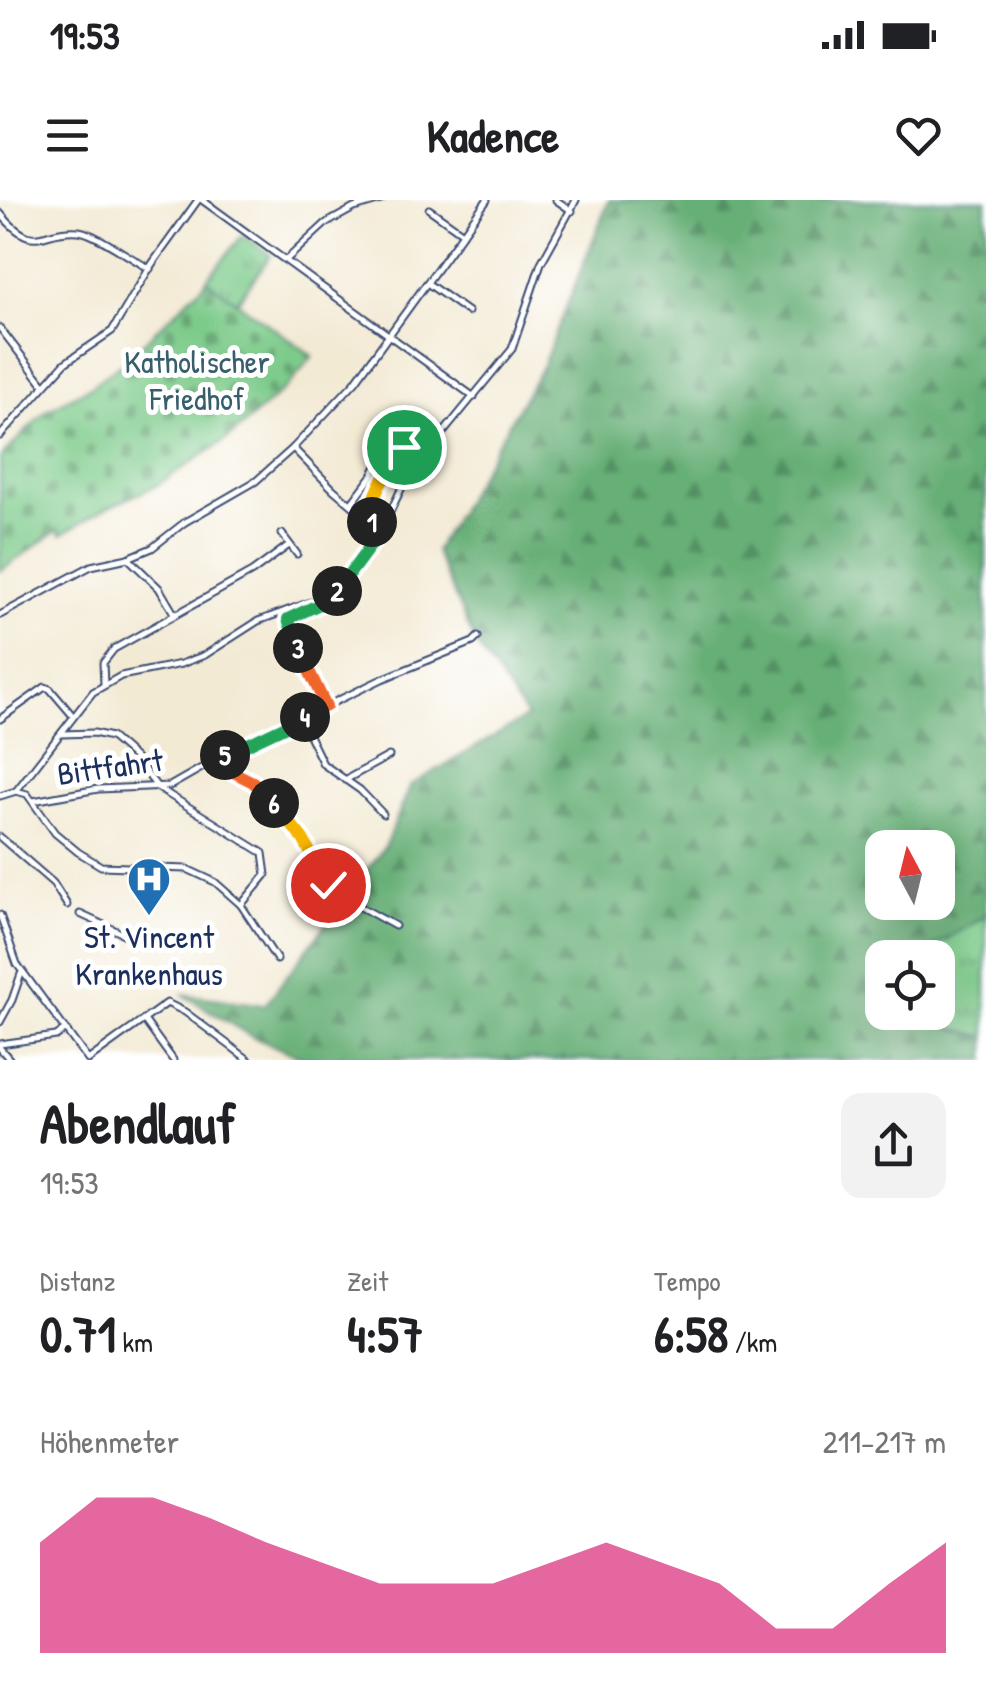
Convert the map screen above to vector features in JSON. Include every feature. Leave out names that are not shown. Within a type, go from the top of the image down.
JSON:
[{"type":"street","points":[[0,436],[64,364],[112,332],[150,269],[200,200],[474,396]]},
{"type":"street","points":[[286,260],[324,224],[380,200]]},
{"type":"street","points":[[0,615],[91,566],[152,548],[186,522],[256,481],[355,382],[487,200]]},
{"type":"street","points":[[556,200],[572,211]]},
{"type":"street","points":[[326,706],[288,622],[324,602],[347,580],[382,530],[407,477],[512,349],[541,263],[576,200]]},
{"type":"street","points":[[429,208],[463,233]]},
{"type":"street","points":[[0,213],[10,225],[34,238],[84,232],[150,269]]},
{"type":"street","points":[[427,283],[468,312]]},
{"type":"street","points":[[0,328],[45,386]]},
{"type":"street","points":[[350,504],[372,476],[386,442],[392,436],[403,440],[404,447],[380,485],[366,518]]},
{"type":"street","points":[[293,448],[382,530]]},
{"type":"street","points":[[282,534],[297,554]]},
{"type":"street","points":[[104,684],[103,663],[109,654],[252,572],[289,545]]},
{"type":"street","points":[[128,558],[162,592],[175,615]]},
{"type":"street","points":[[16,791],[73,716],[104,684],[205,655],[271,614],[328,596]]},
{"type":"street","name":"Bittfahrt","points":[[0,796],[16,791],[34,800],[98,789],[170,786],[301,718],[478,637]]},
{"type":"street","points":[[0,719],[45,687],[73,716]]},
{"type":"street","points":[[301,718],[323,764],[383,814]]},
{"type":"street","points":[[62,734],[111,737],[135,758],[158,788],[263,853],[266,875],[240,905]]},
{"type":"street","points":[[345,780],[389,756]]},
{"type":"street","points":[[213,762],[264,790],[303,839],[328,885],[395,926]]},
{"type":"street","points":[[34,800],[55,833],[101,866],[187,869],[216,882],[240,905],[277,960]]},
{"type":"street","points":[[0,837],[53,883],[68,905]]},
{"type":"street","points":[[80,914],[145,944]]},
{"type":"street","points":[[0,915],[21,971],[88,1060],[167,1003],[249,1060]]},
{"type":"street","points":[[0,1022],[17,989],[21,971]]},
{"type":"street","points":[[144,1020],[173,1060]]},
{"type":"street","points":[[10,1060],[0,1046],[56,1036],[65,1030]]},
{"type":"green space","points":[[609,200],[986,200],[986,915],[945,940],[865,940],[865,1030],[955,1029],[986,1037],[986,1060],[308,1060],[252,1037],[182,994],[265,1005],[385,846],[411,785],[527,717],[477,646],[435,551],[543,365]]},
{"type":"green space","points":[[243,235],[271,255],[237,302],[206,280]]},
{"type":"green space","name":"Katholischer Friedhof","points":[[207,281],[313,356],[289,385],[230,437],[156,486],[104,509],[61,535],[58,530],[0,571],[0,458],[47,410],[92,386],[128,358]]},
{"type":"green space","points":[[986,915],[986,1037],[955,1029],[955,940],[945,940]]},
{"type":"place","name":"St. Vincent Krankenhaus","points":[[149,917]]},
{"type":"route","points":[[328,885],[303,839],[264,790],[213,762],[326,706],[288,622],[334,593],[376,541],[382,530],[366,518],[380,485],[404,447]]}]
